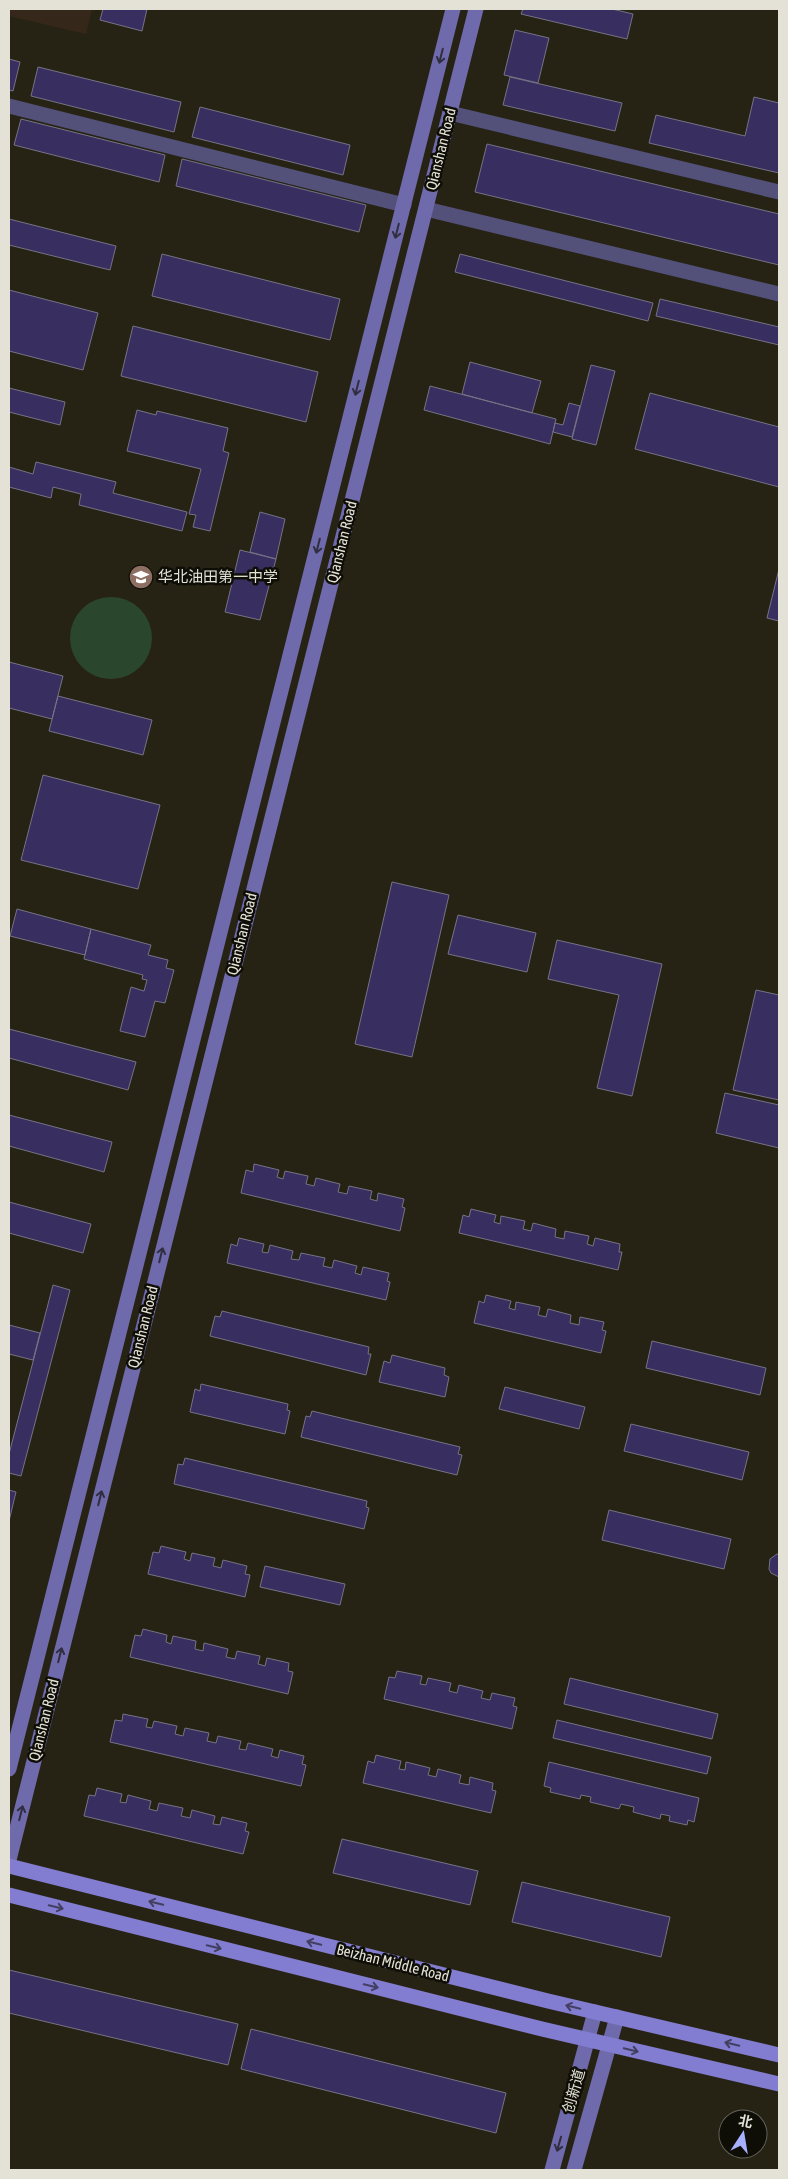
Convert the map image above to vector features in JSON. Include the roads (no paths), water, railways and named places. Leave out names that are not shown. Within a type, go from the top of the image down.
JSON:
[{"type":"main road","name":"Qianshan Road","points":[[9,1769],[453,9]]},
{"type":"main road","name":"Qianshan Road","points":[[9,1860],[476,9]]},
{"type":"main road","name":"Beizhan Middle Road","points":[[9,1866],[595,2012],[779,2055]]},
{"type":"main road","name":"Beizhan Middle Road","points":[[9,1895],[588,2040],[779,2084]]},
{"type":"main road","name":"创新道","points":[[552,2170],[595,2012]]},
{"type":"main road","name":"创新道","points":[[574,2170],[616,2017]]},
{"type":"street","points":[[9,106],[404,205]]},
{"type":"street","points":[[450,113],[779,192]]},
{"type":"street","points":[[426,209],[779,294]]},
{"type":"place","name":"华北油田第一中学","points":[[141,577]]}]
